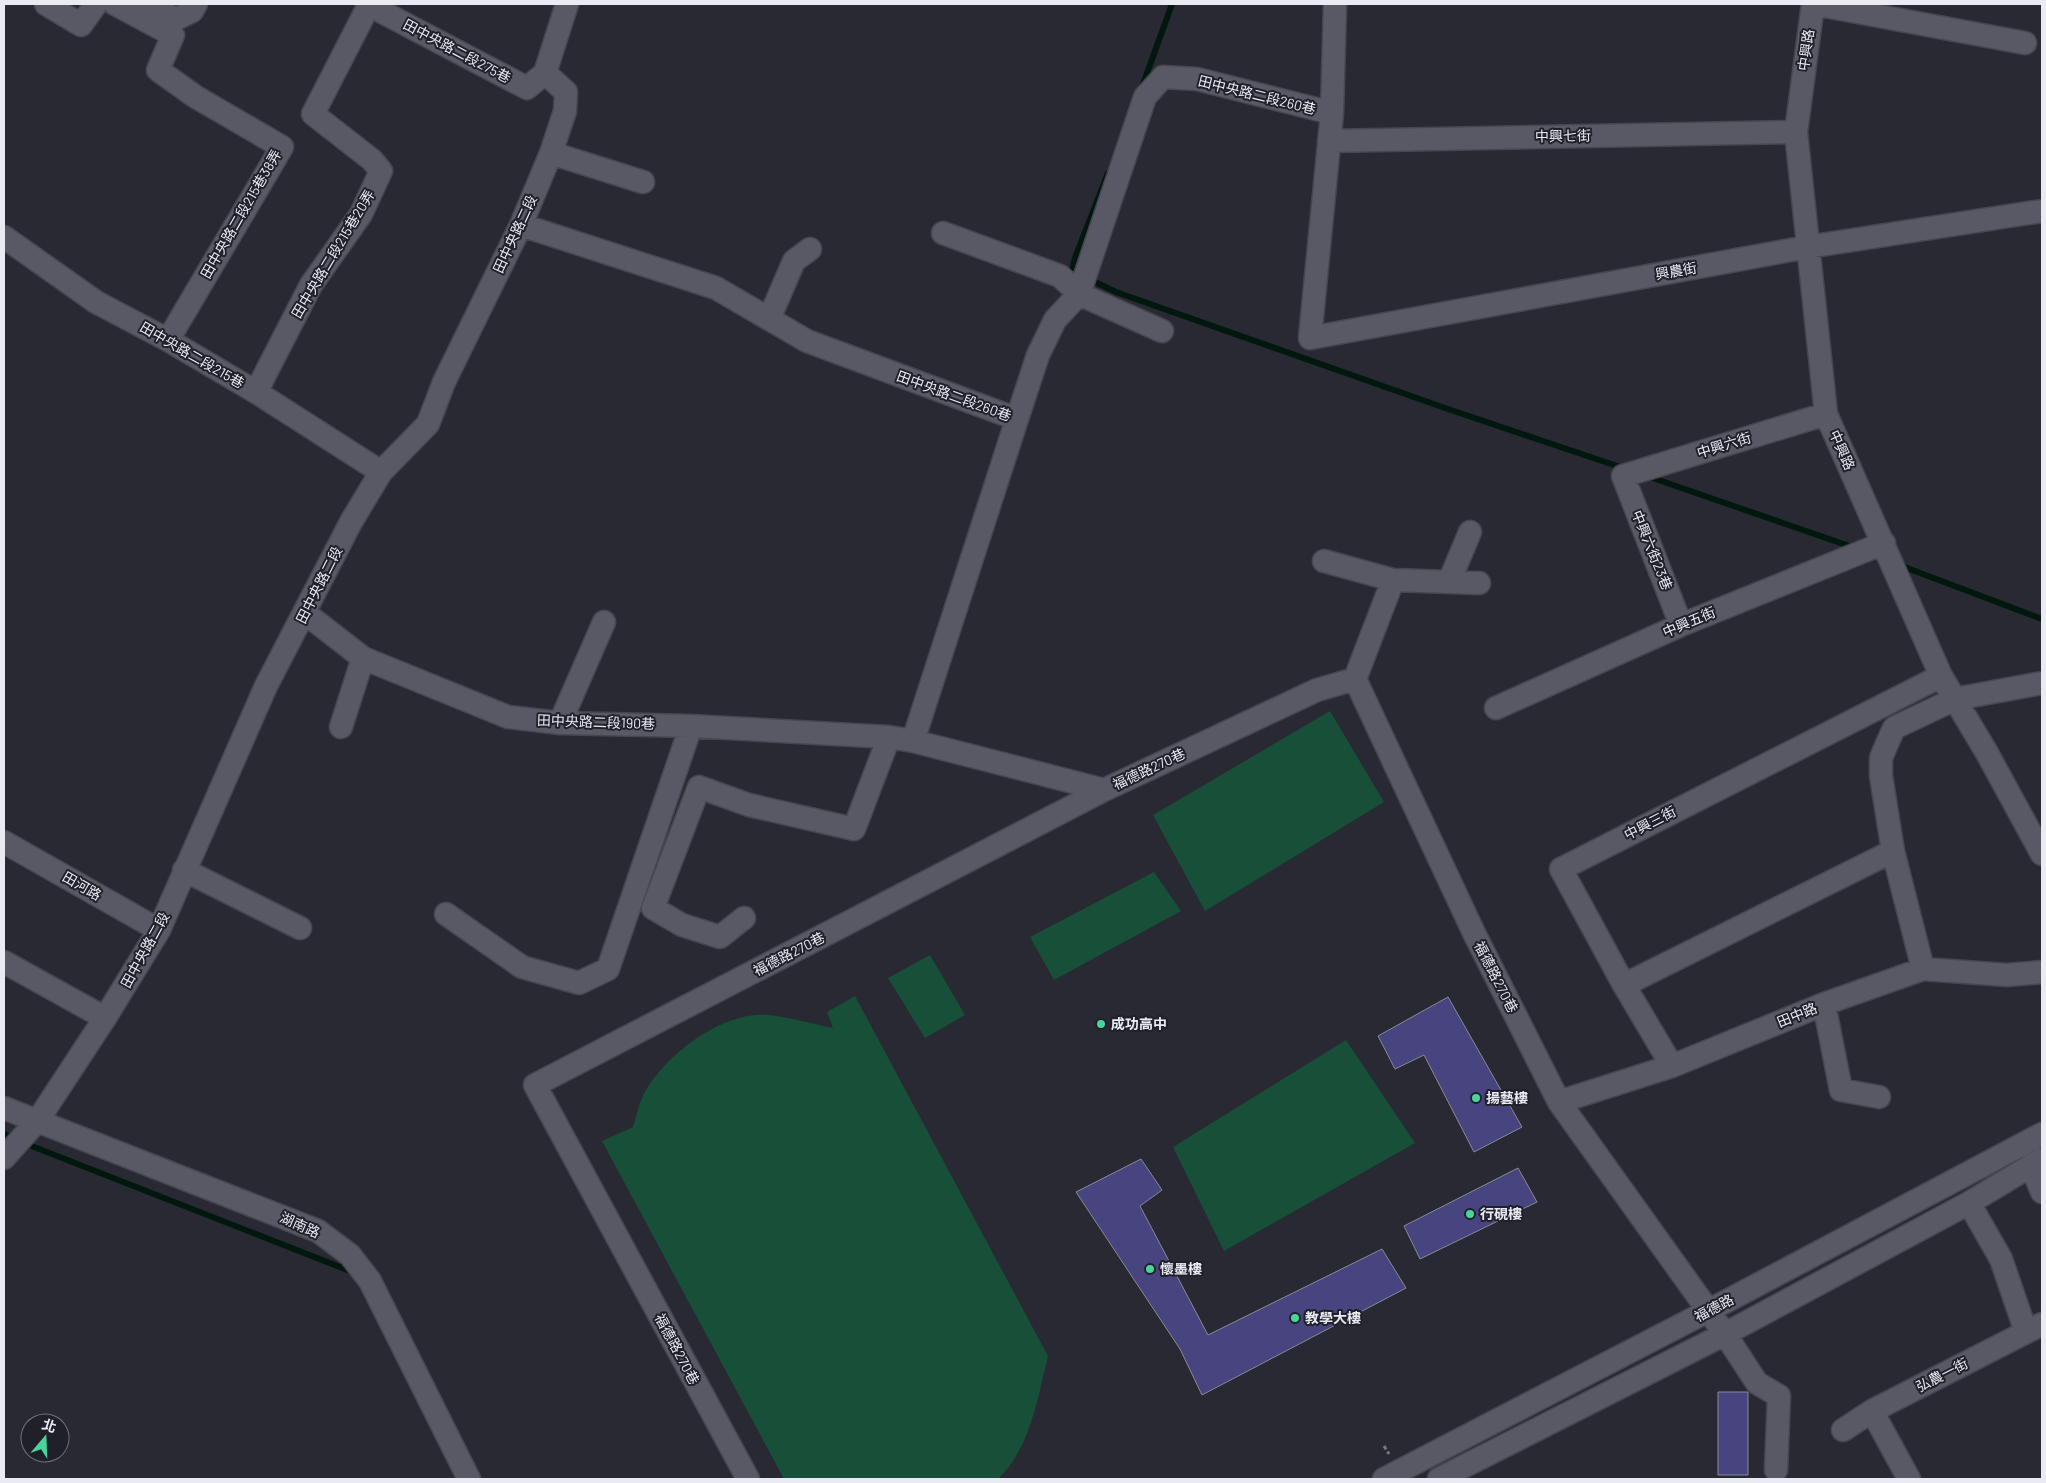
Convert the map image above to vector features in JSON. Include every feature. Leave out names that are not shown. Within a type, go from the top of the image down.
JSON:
[{"type":"street","points":[[46,4],[81,25],[96,4]]},
{"type":"street","name":"田中央路二段215巷38弄","points":[[115,4],[172,35],[158,70],[196,97],[282,147],[168,340]]},
{"type":"street","points":[[147,4],[176,19],[192,11],[196,4]]},
{"type":"street","name":"田中央路二段275巷","points":[[368,4],[527,88],[545,73]]},
{"type":"street","name":"田中央路二段215巷20弄","points":[[256,392],[311,286],[361,214],[381,171],[372,160],[313,114],[368,4]]},
{"type":"street","points":[[545,73],[567,4]]},
{"type":"street","points":[[1329,141],[1332,114],[1335,4]]},
{"type":"street","points":[[1813,4],[2025,43]]},
{"type":"street","name":"中興路","points":[[1813,4],[1796,132],[1826,414],[1941,676],[2042,854]]},
{"type":"street","name":"田中央路二段","points":[[20,1140],[105,1018],[159,930],[266,686],[351,522],[381,472],[428,424],[444,382],[521,225],[551,153],[565,111],[566,92],[545,73]]},
{"type":"street","name":"田中央路二段260巷","points":[[521,225],[716,288],[807,341],[1017,419],[1038,355],[1054,320],[1079,294],[1145,98],[1163,77],[1197,79],[1332,114]]},
{"type":"street","name":"中興七街","points":[[1329,141],[1796,132]]},
{"type":"street","name":"興農街","points":[[1329,141],[1310,338],[1807,247],[2042,211]]},
{"type":"street","points":[[551,153],[643,182]]},
{"type":"street","points":[[943,233],[1060,276],[1079,294],[1162,331]]},
{"type":"street","name":"田中央路二段215巷","points":[[4,238],[96,302],[168,340],[256,392],[381,472]]},
{"type":"street","points":[[769,319],[794,261],[810,249]]},
{"type":"street","name":"中興六街","points":[[1623,476],[1826,414]]},
{"type":"street","points":[[913,741],[1017,419]]},
{"type":"street","name":"中興六街23巷","points":[[1623,476],[1682,625]]},
{"type":"street","points":[[1449,582],[1470,532]]},
{"type":"street","name":"中興五街","points":[[1496,708],[1682,625],[1884,543]]},
{"type":"street","points":[[1324,561],[1393,580],[1479,584]]},
{"type":"street","points":[[1355,679],[1393,580]]},
{"type":"street","name":"田中央路二段190巷","points":[[305,613],[363,658],[508,718],[560,723],[691,726],[889,737],[913,741],[1104,790]]},
{"type":"street","points":[[560,723],[604,622]]},
{"type":"street","points":[[340,727],[363,658]]},
{"type":"street","name":"中興三街","points":[[1672,1066],[1624,985],[1561,868],[1941,676]]},
{"type":"street","name":"福德路270巷","points":[[748,1479],[535,1085],[1104,790],[1317,690],[1355,679],[1474,933],[1559,1102],[1725,1334],[1757,1383],[1778,1396],[1776,1470]]},
{"type":"street","points":[[1923,969],[1893,851],[1881,776],[1881,758],[1894,728],[1955,698],[2042,683]]},
{"type":"street","points":[[446,914],[522,967],[580,983],[608,969],[691,726]]},
{"type":"street","points":[[744,918],[720,937],[682,925],[653,908],[700,787],[749,805],[854,829],[889,737]]},
{"type":"street","name":"田河路","points":[[4,842],[159,930]]},
{"type":"street","points":[[1624,985],[1893,851]]},
{"type":"street","points":[[184,870],[300,928]]},
{"type":"street","points":[[4,962],[105,1018]]},
{"type":"street","name":"田中路","points":[[1559,1102],[1672,1066],[1824,1004],[1923,969],[2007,975],[2042,972]]},
{"type":"street","points":[[1824,1004],[1841,1090],[1879,1098]]},
{"type":"street","name":"湖南路","points":[[4,1108],[20,1140],[318,1231],[350,1255],[370,1281],[469,1479]]},
{"type":"street","name":"福德路","points":[[1397,1476],[2042,1134]]},
{"type":"street","points":[[2037,1162],[2042,1192]]},
{"type":"street","name":"福德路","points":[[1439,1479],[1725,1334],[1969,1203],[2037,1162]]},
{"type":"street","points":[[1969,1203],[2001,1259],[2034,1328]]},
{"type":"street","name":"弘農一街","points":[[1843,1430],[1872,1411],[2034,1328]]},
{"type":"street","points":[[1872,1411],[1909,1479]]},
{"type":"green space","points":[[1330,711],[1384,802],[1205,911],[1153,815]]},
{"type":"green space","points":[[1154,872],[1181,911],[1054,980],[1030,937]]},
{"type":"green space","points":[[930,955],[965,1015],[925,1038],[888,978]]},
{"type":"green space","points":[[855,996],[1048,1356],[1036,1405],[1025,1438],[1009,1467],[998,1479],[784,1479],[602,1141],[633,1127],[646,1090],[656,1076],[682,1049],[715,1027],[733,1020],[768,1015],[833,1028],[827,1012]]},
{"type":"green space","points":[[1346,1040],[1415,1143],[1224,1251],[1173,1147]]},
{"type":"building","name":"揚藝樓","points":[[1448,997],[1522,1127],[1474,1152],[1424,1055],[1395,1069],[1378,1036]]},
{"type":"building","points":[[1141,1159],[1162,1190],[1140,1206],[1208,1335],[1382,1249],[1406,1288],[1202,1395],[1180,1349],[1076,1192]]},
{"type":"building","name":"行硯樓","points":[[1518,1168],[1537,1202],[1420,1259],[1404,1226]]},
{"type":"building","points":[[1718,1392],[1748,1392],[1748,1475],[1718,1475]]},
{"type":"waterway","points":[[1142,87],[1172,4]]},
{"type":"waterway","points":[[1108,173],[1075,258],[1072,271],[1116,292],[1445,408],[1626,469]]},
{"type":"waterway","points":[[1647,476],[1855,548]]},
{"type":"waterway","points":[[1899,565],[2042,619]]},
{"type":"waterway","points":[[4,1134],[15,1139]]},
{"type":"waterway","points":[[24,1143],[355,1273]]},
{"type":"place","name":"成功高中","points":[[1101,1024]]},
{"type":"place","name":"揚藝樓","points":[[1476,1098]]},
{"type":"place","name":"行硯樓","points":[[1470,1214]]},
{"type":"place","name":"懷墨樓","points":[[1150,1269]]},
{"type":"place","name":"教學大樓","points":[[1295,1318]]}]
